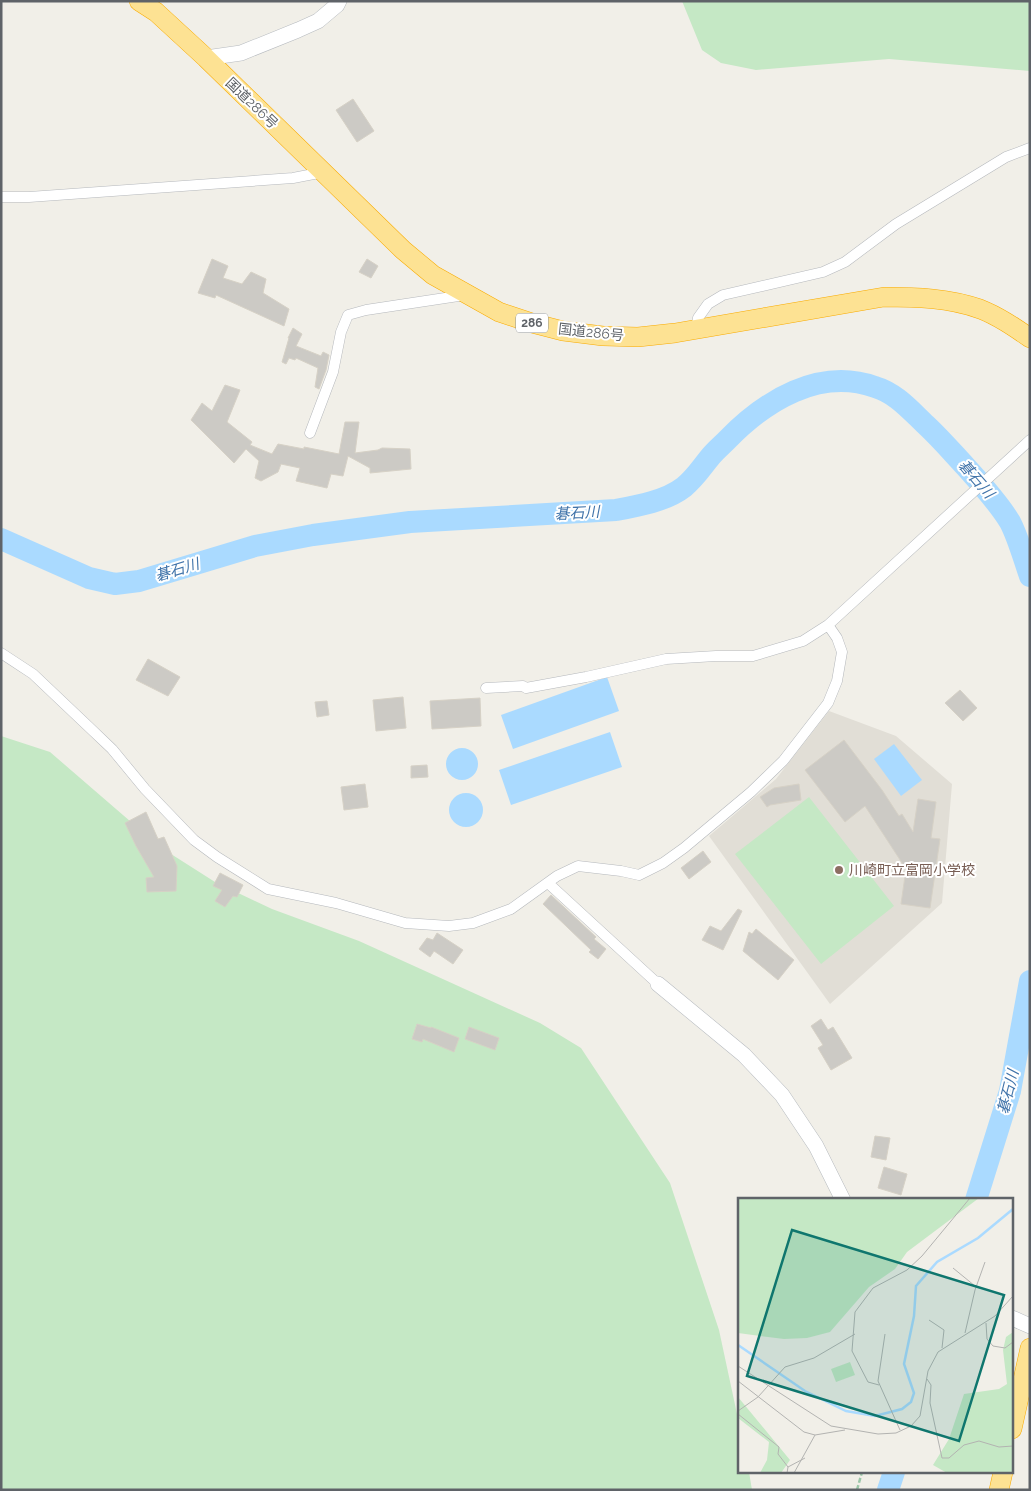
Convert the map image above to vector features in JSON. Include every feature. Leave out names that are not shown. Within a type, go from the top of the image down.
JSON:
[{"type":"highway","name":"国道286号","points":[[139,1],[156,12],[206,58],[403,250],[433,275],[499,312],[562,331],[603,336],[638,337],[884,297],[917,297],[946,300],[980,309],[1008,323],[1030,338]]},
{"type":"highway","points":[[1014,1420],[1030,1348]]},
{"type":"highway","points":[[999,1490],[1003,1474]]},
{"type":"street","points":[[206,58],[241,53],[298,30],[318,20],[337,5],[339,1]]},
{"type":"street","points":[[696,329],[698,318],[708,304],[723,295],[823,272],[845,262],[896,224],[1006,157],[1030,148]]},
{"type":"street","points":[[1,197],[29,197],[292,178],[324,172]]},
{"type":"street","points":[[310,433],[333,372],[341,332],[348,315],[366,310],[466,294]]},
{"type":"street","points":[[486,688],[523,686],[526,688],[666,659],[753,656],[803,641],[828,625],[1030,440]]},
{"type":"street","points":[[1,653],[33,674],[91,729],[194,840],[268,889],[336,904],[405,923],[449,926],[473,923],[511,909],[557,876],[578,866],[639,875],[663,863],[684,848],[751,792],[783,761],[828,703],[837,681],[842,652],[837,638],[828,625]]},
{"type":"street","points":[[548,882],[658,984],[744,1055],[782,1095],[816,1146],[842,1198]]},
{"type":"path","points":[[857,1490],[861,1474]]},
{"type":"shaded area","name":"川崎町立富岡小学校","points":[[829,711],[896,736],[952,784],[942,903],[830,1004],[709,836],[776,779]]},
{"type":"green space","points":[[682,1],[1030,1],[1030,71],[889,59],[756,70],[721,63],[702,50]]},
{"type":"green space","points":[[1,736],[50,752],[160,847],[215,882],[272,909],[359,941],[540,1023],[581,1048],[670,1183],[719,1330],[738,1419],[738,1474],[749,1474],[752,1490],[1,1490]]},
{"type":"green space","points":[[809,797],[894,906],[821,964],[735,854]]},
{"type":"water","points":[[607,677],[619,711],[513,749],[501,715]]},
{"type":"water","points":[[610,732],[622,767],[511,805],[499,770]]},
{"type":"water","points":[[894,744],[922,780],[901,796],[874,759]]},
{"type":"water","points":[[462,748],[474,752],[478,764],[474,776],[462,780],[450,776],[446,764],[450,752]]},
{"type":"water","points":[[466,793],[478,798],[483,810],[478,822],[466,827],[454,822],[449,810],[454,798]]},
{"type":"building","points":[[353,99],[374,131],[357,142],[336,110]]},
{"type":"building","points":[[212,259],[228,266],[223,278],[242,284],[251,272],[266,279],[263,293],[289,309],[284,326],[216,295],[215,298],[198,293]]},
{"type":"building","points":[[367,259],[378,266],[371,278],[359,272]]},
{"type":"building","points":[[293,328],[302,334],[296,346],[321,356],[323,352],[329,355],[319,389],[315,387],[318,368],[296,358],[295,360],[289,358],[286,364],[282,362],[288,338]]},
{"type":"building","points":[[225,385],[240,390],[227,422],[252,442],[250,445],[272,454],[278,444],[339,454],[345,422],[359,422],[355,453],[382,448],[410,449],[411,469],[370,473],[370,468],[348,456],[343,476],[331,474],[327,488],[296,481],[300,468],[281,464],[278,472],[261,481],[255,478],[259,461],[246,449],[234,463],[191,420],[202,403],[212,411]]},
{"type":"building","points":[[148,659],[180,677],[168,696],[136,680]]},
{"type":"building","points":[[960,690],[977,708],[963,721],[945,703]]},
{"type":"building","points":[[403,697],[406,728],[376,731],[373,700]]},
{"type":"building","points":[[480,698],[481,726],[432,729],[430,701]]},
{"type":"building","points":[[327,701],[329,715],[317,717],[315,702]]},
{"type":"building","points":[[844,740],[899,816],[902,814],[913,832],[918,799],[936,802],[931,838],[940,839],[930,908],[901,904],[906,869],[865,806],[845,822],[805,770]]},
{"type":"building","points":[[427,765],[428,777],[411,778],[411,766]]},
{"type":"building","points":[[365,784],[368,807],[344,810],[341,787]]},
{"type":"building","points":[[799,784],[801,800],[767,807],[760,797],[774,788]]},
{"type":"building","points":[[146,812],[158,839],[164,837],[177,866],[176,891],[147,892],[146,878],[154,877],[125,823]]},
{"type":"building","points":[[703,851],[711,862],[689,879],[681,868]]},
{"type":"building","points":[[220,873],[243,885],[237,897],[233,896],[225,907],[215,901],[222,890],[213,886]]},
{"type":"building","points":[[551,895],[596,937],[594,939],[606,949],[598,959],[543,904]]},
{"type":"building","points":[[738,909],[742,911],[723,950],[702,940],[710,926],[721,931]]},
{"type":"building","points":[[756,929],[794,960],[778,980],[743,951],[749,932],[752,934]]},
{"type":"building","points":[[437,933],[463,950],[453,964],[434,951],[430,957],[419,949],[427,938],[433,940]]},
{"type":"building","points":[[821,1019],[828,1030],[833,1027],[852,1058],[831,1070],[818,1048],[823,1045],[811,1026]]},
{"type":"building","points":[[417,1024],[431,1027],[459,1038],[454,1052],[423,1039],[422,1042],[412,1039]]},
{"type":"building","points":[[469,1027],[499,1038],[495,1050],[465,1039]]},
{"type":"building","points":[[875,1136],[890,1138],[886,1160],[871,1157]]},
{"type":"building","points":[[884,1167],[907,1174],[901,1195],[878,1188]]},
{"type":"waterway","name":"碁石川","points":[[1,539],[89,578],[115,584],[139,581],[255,546],[313,535],[410,522],[616,510],[642,505],[677,492],[695,476],[715,452],[758,412],[794,391],[834,381],[854,382],[875,387],[890,394],[909,408],[995,500],[1010,522],[1030,576]]},
{"type":"waterway","name":"碁石川","points":[[977,1198],[1010,1091],[1030,981]]},
{"type":"waterway","name":"碁石川","points":[[888,1490],[893,1474]]},
{"type":"place","name":"川崎町立富岡小学校","points":[[839,870]]}]
